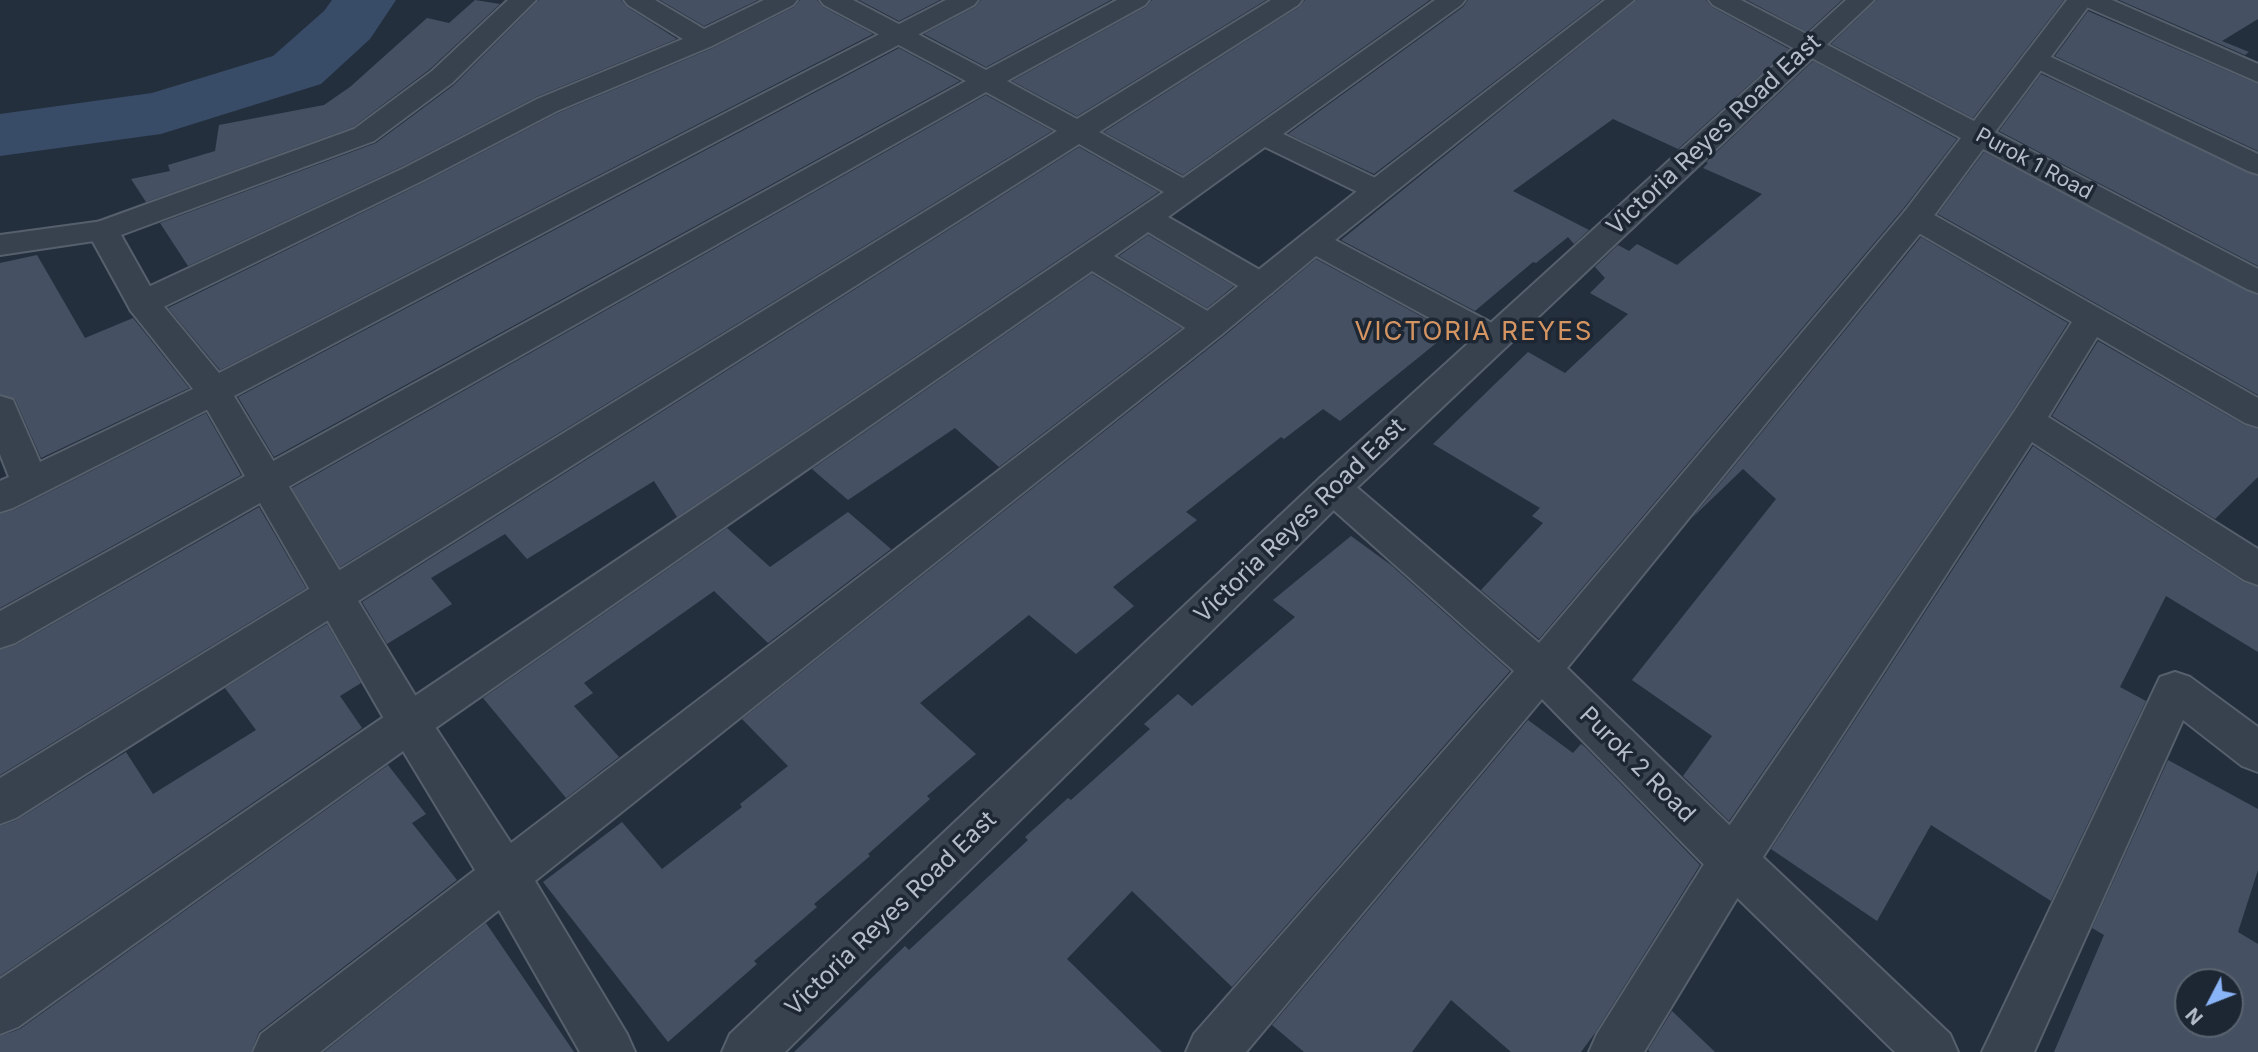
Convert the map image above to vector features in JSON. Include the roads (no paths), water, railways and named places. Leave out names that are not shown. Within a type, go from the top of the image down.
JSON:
[{"type":"street","points":[[0,245],[103,231],[363,135],[442,77],[523,0]]},
{"type":"street","points":[[637,0],[703,40]]},
{"type":"street","points":[[143,303],[414,174],[547,105],[703,40],[784,0]]},
{"type":"street","points":[[833,0],[900,33],[1183,190]]},
{"type":"street","points":[[0,409],[15,490],[214,391],[965,0]]},
{"type":"street","points":[[0,631],[1136,0]]},
{"type":"street","points":[[0,803],[1289,0]]},
{"type":"street","points":[[0,1009],[409,723],[1147,218],[1452,0]]},
{"type":"street","points":[[279,1052],[1209,327],[1377,190],[1621,0]]},
{"type":"street","name":"Purok 1 Road","points":[[1723,0],[2258,282]]},
{"type":"street","name":"Victoria Reyes Road East","points":[[747,1052],[1333,488],[1861,0]]},
{"type":"street","points":[[1218,1049],[1541,670],[1916,218],[2080,0]]},
{"type":"street","points":[[2091,0],[2258,74]]},
{"type":"street","points":[[2036,58],[2258,164]]},
{"type":"street","points":[[1262,135],[1377,190]]},
{"type":"street","points":[[1147,218],[1261,285]]},
{"type":"street","points":[[1916,218],[2258,414]]},
{"type":"street","points":[[103,231],[143,303],[214,391],[409,723],[505,876],[610,1052]]},
{"type":"street","points":[[1313,241],[1493,338]]},
{"type":"street","points":[[1089,256],[1209,327]]},
{"type":"street","points":[[1615,1052],[1733,861],[2027,421],[2092,318]]},
{"type":"street","points":[[2027,421],[2258,569]]},
{"type":"street","name":"Purok 2 Road","points":[[1333,488],[1541,670],[1733,861],[1932,1052]]},
{"type":"street","points":[[2008,1052],[2182,678],[2258,752]]},
{"type":"waterway","points":[[0,135],[161,113],[297,70],[347,25],[364,0]]},
{"type":"district","name":"VICTORIA REYES","points":[[1474,332]]}]
